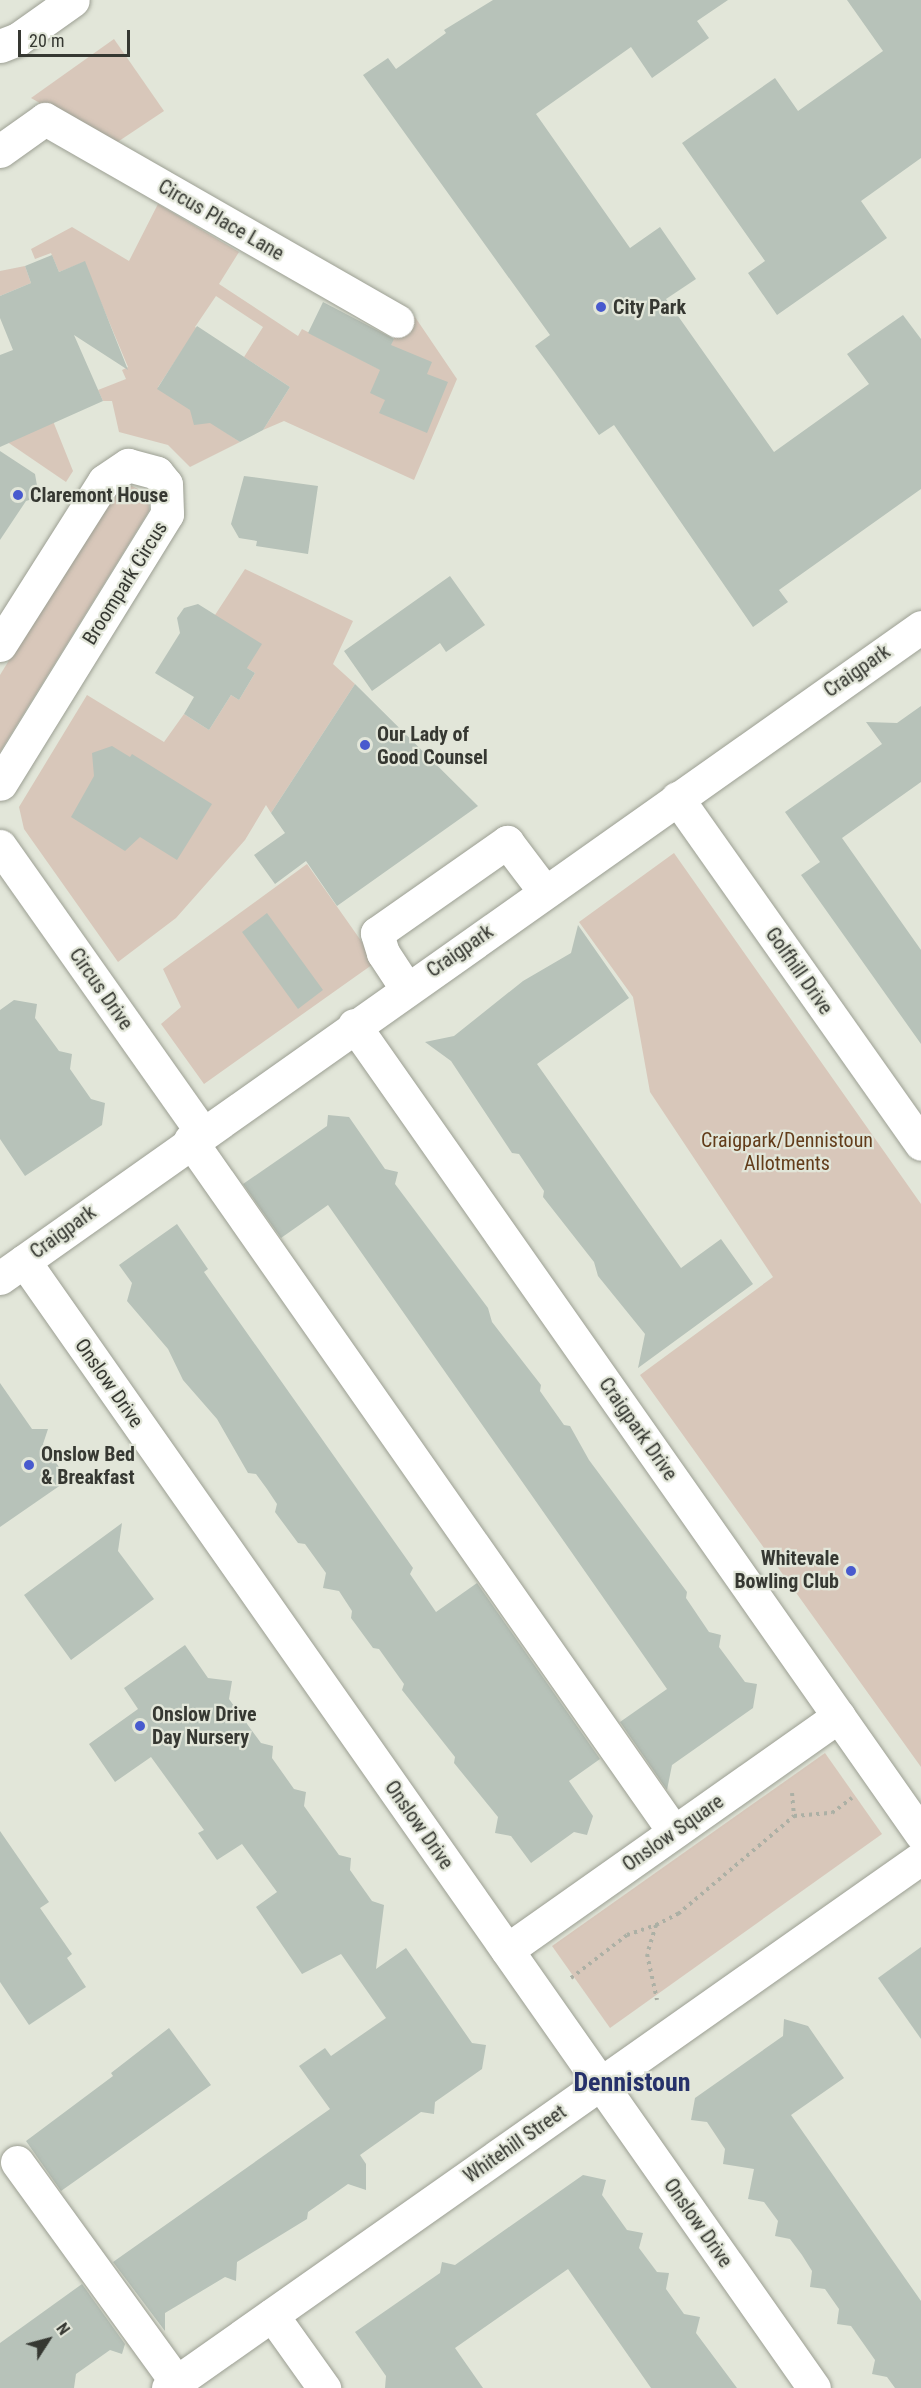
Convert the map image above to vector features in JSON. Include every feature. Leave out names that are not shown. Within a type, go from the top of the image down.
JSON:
[{"type":"street","points":[[0,46],[18,39],[73,0]]},
{"type":"street","name":"Circus Place Lane","points":[[0,151],[45,119],[397,321]]},
{"type":"street","name":"Broompark Circus","points":[[0,645],[104,481],[128,465],[157,472],[166,484],[167,514],[0,784]]},
{"type":"street","name":"Craigpark","points":[[12,1270],[196,1136],[921,627]]},
{"type":"street","name":"Golfhill Drive","points":[[676,798],[921,1144]]},
{"type":"street","points":[[406,988],[383,953],[377,933],[442,887],[507,842],[544,891]]},
{"type":"street","name":"Circus Drive","points":[[0,846],[196,1136],[674,1832]]},
{"type":"street","name":"Craigpark Drive","points":[[354,1025],[921,1834]]},
{"type":"street","name":"Onslow Drive","points":[[12,1270],[507,1950],[814,2388]]},
{"type":"street","name":"Onslow Square","points":[[507,1950],[839,1716]]},
{"type":"street","name":"Whitehill Street","points":[[172,2385],[921,1858]]},
{"type":"street","points":[[17,2162],[172,2385]]},
{"type":"street","points":[[272,2315],[324,2388]]},
{"type":"path","points":[[542,2000],[627,1935],[678,1914],[794,1816],[832,1813],[883,1778]]},
{"type":"path","points":[[656,1925],[647,1954],[657,1994],[658,2043]]},
{"type":"green space","points":[[114,39],[164,111],[113,145],[31,98]]},
{"type":"green space","points":[[158,204],[239,252],[219,284],[298,336],[302,329],[379,369],[406,313],[415,317],[457,379],[414,480],[284,421],[263,430],[290,387],[244,357],[263,327],[216,296],[195,327],[204,333],[185,346],[158,387],[240,442],[190,467],[168,445],[119,432],[112,401],[103,401],[98,390],[126,379],[122,370],[128,367],[84,262],[59,272],[51,253],[35,259],[31,249],[72,227],[129,261]]},
{"type":"green space","points":[[25,266],[31,283],[0,296],[0,271]]},
{"type":"green space","points":[[0,399],[53,421],[73,471],[66,482],[0,437]]},
{"type":"green space","points":[[126,483],[148,494],[149,511],[0,752],[0,675],[110,495]]},
{"type":"green space","points":[[245,569],[353,621],[333,664],[355,684],[271,813],[266,805],[245,840],[176,918],[118,962],[24,829],[19,807],[87,695],[164,742],[184,714],[209,730],[231,695],[239,700],[255,673],[247,668],[215,615]]},
{"type":"green space","name":"Craigpark/Dennistoun Allotments","points":[[674,853],[921,1204],[921,1767],[640,1375],[773,1277],[650,1092],[633,997],[579,922]]},
{"type":"green space","points":[[307,864],[376,962],[204,1084],[161,1024],[181,1007],[163,969]]},
{"type":"green space","points":[[825,1753],[882,1834],[610,2028],[552,1946]]},
{"type":"building","name":"City Park","points":[[493,0],[728,0],[697,21],[709,38],[652,78],[631,47],[536,114],[630,248],[660,227],[696,279],[666,299],[774,452],[869,384],[847,354],[903,315],[921,339],[921,489],[779,590],[788,602],[753,627],[614,425],[599,435],[535,346],[550,335],[363,75],[388,58],[396,69],[446,33],[444,30]]},
{"type":"building","points":[[847,0],[921,0],[921,158],[861,201],[887,238],[777,315],[748,273],[765,261],[682,143],[775,78],[798,111],[883,51]]},
{"type":"building","points":[[52,255],[59,272],[85,261],[128,370],[74,335],[103,401],[0,447],[0,355],[13,350],[0,318],[0,296],[31,283],[25,266]]},
{"type":"building","points":[[323,302],[394,339],[391,345],[432,362],[427,374],[448,382],[427,433],[379,413],[385,400],[370,393],[380,370],[308,333]]},
{"type":"building","points":[[197,326],[290,387],[263,430],[240,442],[210,423],[194,425],[190,410],[157,389]]},
{"type":"building","name":"Claremont House","points":[[0,451],[35,474],[39,497],[26,501],[0,540]]},
{"type":"building","points":[[244,476],[318,486],[308,554],[256,546],[257,541],[239,538],[231,524]]},
{"type":"building","points":[[450,576],[485,625],[446,652],[440,643],[372,691],[344,651]]},
{"type":"building","points":[[198,604],[262,644],[247,668],[255,673],[239,700],[231,695],[209,730],[184,714],[194,697],[155,673],[180,633],[177,618],[184,608]]},
{"type":"building","name":"Our Lady of Good Counsel","points":[[355,684],[478,806],[337,906],[306,861],[275,884],[254,855],[285,833],[271,813]]},
{"type":"building","points":[[921,706],[921,782],[842,838],[921,950],[921,1044],[801,875],[820,862],[785,812],[882,744],[866,722],[897,723]]},
{"type":"building","points":[[112,746],[130,757],[132,754],[212,804],[177,860],[140,837],[125,851],[71,817],[94,776],[92,753]]},
{"type":"building","points":[[267,913],[323,990],[298,1009],[242,932]]},
{"type":"building","points":[[578,925],[629,998],[537,1064],[681,1268],[721,1239],[753,1284],[638,1368],[645,1334],[598,1276],[594,1262],[543,1197],[544,1191],[519,1154],[512,1153],[451,1061],[425,1042],[454,1036],[523,981],[571,953]]},
{"type":"building","points":[[14,1000],[37,1004],[35,1018],[59,1051],[72,1054],[70,1069],[91,1099],[105,1103],[102,1125],[25,1176],[0,1139],[0,1010]]},
{"type":"building","points":[[328,1115],[349,1117],[385,1169],[398,1172],[395,1184],[488,1308],[492,1322],[541,1385],[540,1391],[564,1425],[570,1426],[589,1460],[687,1592],[686,1598],[709,1632],[721,1635],[719,1647],[745,1682],[757,1684],[753,1708],[672,1765],[667,1790],[620,1722],[667,1689],[570,1550],[328,1205],[281,1238],[243,1184],[327,1126]]},
{"type":"building","points":[[177,1224],[208,1269],[204,1272],[413,1568],[410,1574],[436,1612],[477,1583],[600,1759],[569,1781],[593,1816],[587,1835],[574,1832],[531,1863],[511,1836],[495,1833],[498,1817],[454,1763],[455,1757],[402,1690],[404,1684],[379,1649],[373,1648],[351,1618],[352,1611],[339,1591],[323,1588],[326,1573],[305,1544],[298,1543],[275,1512],[277,1504],[267,1489],[256,1474],[248,1473],[217,1419],[183,1380],[168,1349],[127,1301],[132,1283],[119,1265]]},
{"type":"building","name":"Onslow Bed & Breakfast","points":[[0,1383],[32,1429],[48,1429],[43,1444],[68,1480],[0,1527]]},
{"type":"building","points":[[122,1523],[118,1551],[154,1599],[71,1660],[24,1595]]},
{"type":"building","points":[[185,1645],[208,1678],[232,1681],[229,1699],[261,1743],[273,1746],[272,1758],[294,1789],[306,1792],[304,1806],[339,1855],[351,1858],[350,1870],[372,1901],[384,1905],[376,1969],[406,1948],[472,2043],[486,2045],[482,2069],[435,2102],[434,2114],[421,2112],[360,2155],[366,2164],[366,2190],[348,2184],[308,2212],[307,2219],[237,2262],[236,2281],[225,2277],[165,2313],[165,2331],[113,2262],[330,2109],[299,2066],[325,2048],[331,2056],[386,2018],[341,1954],[302,1974],[256,1907],[277,1892],[242,1844],[217,1860],[198,1833],[204,1830],[151,1757],[115,1782],[89,1744],[138,1709],[124,1688]]},
{"type":"building","points":[[0,1831],[49,1902],[40,1908],[72,1954],[67,1958],[86,1987],[29,2025],[0,1982]]},
{"type":"building","points":[[921,1947],[921,2039],[878,1978]]},
{"type":"building","points":[[784,2019],[808,2026],[844,2078],[791,2115],[921,2301],[921,2388],[895,2388],[887,2377],[872,2374],[875,2360],[851,2326],[837,2324],[839,2309],[825,2289],[810,2287],[812,2271],[802,2255],[790,2239],[775,2236],[778,2221],[764,2202],[748,2199],[754,2169],[723,2164],[725,2149],[707,2122],[691,2120],[695,2098],[783,2036]]},
{"type":"building","points":[[169,2028],[211,2085],[61,2191],[26,2141],[113,2076],[111,2073]]},
{"type":"building","points":[[583,2175],[606,2180],[602,2195],[627,2230],[643,2233],[639,2248],[657,2272],[669,2273],[666,2289],[684,2314],[700,2317],[696,2333],[737,2388],[651,2388],[568,2269],[455,2348],[483,2388],[385,2388],[386,2376],[355,2332],[440,2273],[442,2262],[455,2265]]},
{"type":"building","points":[[82,2284],[125,2344],[122,2354],[110,2350],[76,2374],[74,2388],[0,2388],[0,2343]]},
{"type":"place","name":"City Park","points":[[601,307]]},
{"type":"place","name":"Claremont House","points":[[18,495]]},
{"type":"place","name":"Our Lady of Good Counsel","points":[[365,745]]},
{"type":"place","name":"Onslow Bed & Breakfast","points":[[29,1465]]},
{"type":"place","name":"Whitevale Bowling Club","points":[[851,1571]]},
{"type":"place","name":"Onslow Drive Day Nursery","points":[[140,1726]]},
{"type":"district","name":"Dennistoun","points":[[632,2083]]}]
